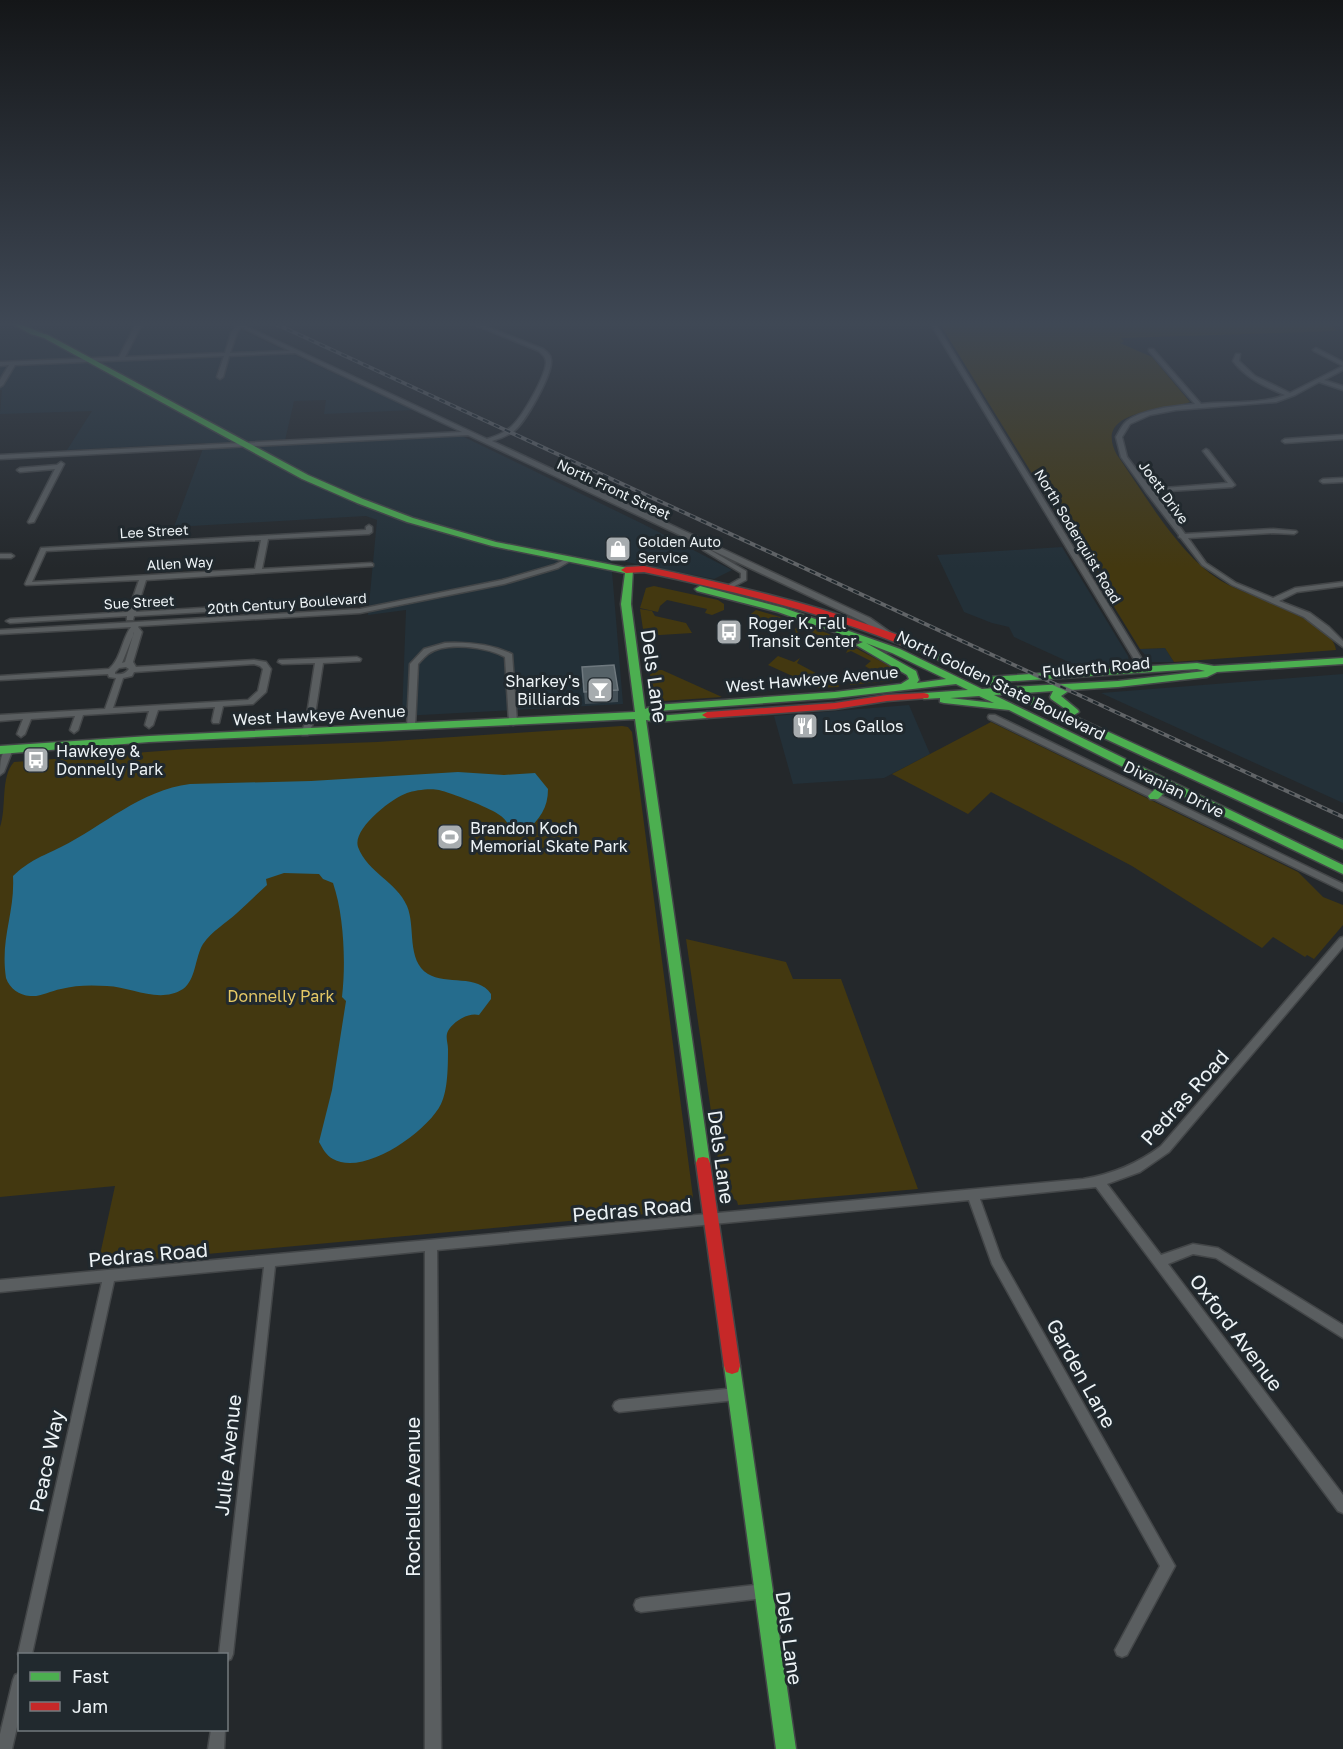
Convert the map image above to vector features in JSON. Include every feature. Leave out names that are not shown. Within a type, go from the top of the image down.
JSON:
[{"type":"main road","name":"North Golden State Boulevard","points":[[174,406],[330,489],[393,514],[476,539],[568,560],[630,571],[644,569],[729,587],[809,608],[892,636],[1343,845]]},
{"type":"main road","name":"North Golden State Boulevard","points":[[630,571],[640,577],[763,605],[896,651],[1343,870]]},
{"type":"main road","name":"Dels Lane","points":[[630,571],[626,604],[640,715],[786,1749]]},
{"type":"main road","points":[[851,636],[859,644],[912,673],[914,680],[905,686]]},
{"type":"main road","name":"Fulkerth Road","points":[[988,679],[1197,666],[1214,669],[1343,661]]},
{"type":"main road","name":"Fulkerth Road","points":[[980,692],[1074,687],[1207,674],[1214,669]]},
{"type":"main road","name":"West Hawkeye Avenue","points":[[640,715],[654,708],[835,695],[988,679]]},
{"type":"main road","points":[[1074,687],[1060,690],[1055,695],[1064,706],[1164,754],[1205,780]]},
{"type":"main road","name":"West Hawkeye Avenue","points":[[4,749],[149,739],[411,728],[640,715],[657,719],[835,706],[887,698],[980,692]]},
{"type":"main road","points":[[887,698],[952,701],[1015,710]]},
{"type":"main road","points":[[1154,796],[1166,785]]},
{"type":"street","name":"North Front Street","points":[[411,406],[867,620],[892,636]]},
{"type":"street","points":[[486,441],[508,432],[517,424],[528,406]]},
{"type":"street","name":"North Soderquist Road","points":[[983,406],[1144,669]]},
{"type":"street","name":"Joett Drive","points":[[1208,406],[1151,412],[1131,420],[1121,430],[1118,438],[1120,451],[1198,558],[1218,575],[1314,620],[1343,645]]},
{"type":"street","points":[[0,457],[469,433]]},
{"type":"street","points":[[1285,441],[1343,437]]},
{"type":"street","points":[[1148,491],[1232,485],[1206,451]]},
{"type":"street","points":[[32,522],[65,454]]},
{"type":"street","points":[[20,470],[59,467]]},
{"type":"street","points":[[1323,481],[1343,480]]},
{"type":"street","name":"Lee Street","points":[[43,549],[369,532],[369,527]]},
{"type":"street","points":[[1181,536],[1294,532]]},
{"type":"street","name":"North Front Street","points":[[687,536],[688,540],[744,572],[744,579],[729,587]]},
{"type":"street","points":[[258,571],[265,537]]},
{"type":"street","name":"Allen Way","points":[[43,549],[28,584],[371,565]]},
{"type":"street","points":[[0,556],[10,556]]},
{"type":"street","name":"20th Century Boulevard","points":[[0,632],[134,626],[371,609],[555,568],[568,560]]},
{"type":"street","points":[[134,626],[114,668],[114,676],[129,674],[131,668],[129,662],[138,632],[131,614],[143,578]]},
{"type":"street","points":[[1275,600],[1286,592],[1343,584]]},
{"type":"street","name":"Sue Street","points":[[10,621],[269,606]]},
{"type":"street","points":[[411,728],[414,664],[429,649],[464,645],[486,646],[501,650],[509,656],[513,722]]},
{"type":"street","points":[[282,662],[357,659]]},
{"type":"street","points":[[0,678],[114,668],[254,662],[266,666],[262,692],[256,699],[154,709],[0,718]]},
{"type":"street","points":[[305,733],[310,721],[319,662]]},
{"type":"street","points":[[108,711],[120,677]]},
{"type":"street","points":[[216,721],[220,704]]},
{"type":"street","points":[[149,725],[154,709]]},
{"type":"street","points":[[74,730],[80,713]]},
{"type":"street","points":[[21,734],[28,717]]},
{"type":"street","name":"Divanian Drive","points":[[992,717],[1343,888]]},
{"type":"street","points":[[0,772],[4,749]]},
{"type":"street","name":"Pedras Road","points":[[0,1286],[1099,1182],[1138,1169],[1165,1149],[1343,941]]},
{"type":"street","name":"Oxford Avenue","points":[[1099,1182],[1343,1506]]},
{"type":"street","name":"Garden Lane","points":[[973,1195],[996,1260],[1168,1566],[1122,1650]]},
{"type":"street","name":"Rochelle Avenue","points":[[431,1246],[433,1749]]},
{"type":"street","points":[[1160,1261],[1193,1249],[1218,1253],[1343,1332]]},
{"type":"street","name":"Julie Avenue","points":[[226,1653],[270,1261]]},
{"type":"street","name":"Peace Way","points":[[25,1653],[109,1276]]},
{"type":"street","points":[[619,1406],[736,1394]]},
{"type":"street","points":[[641,1605],[764,1591]]},
{"type":"street","points":[[4,1749],[18,1689]]},
{"type":"street","points":[[216,1749],[218,1731]]},
{"type":"shaded area","points":[[1,406],[293,406],[284,445],[462,436],[732,570],[714,579],[611,559],[623,704],[402,716],[406,610],[368,615],[377,520],[366,516],[174,527],[205,443],[67,450],[92,411],[0,414]]},
{"type":"shaded area","points":[[325,406],[404,406],[414,410],[324,414]]},
{"type":"shaded area","points":[[1062,547],[1128,656],[1129,662],[1126,665],[1082,668],[1014,637],[1009,627],[964,612],[937,555]]},
{"type":"shaded area","points":[[1165,648],[1174,662],[1151,662],[1140,649]]},
{"type":"shaded area","points":[[1343,674],[1343,803],[1101,693]]},
{"type":"shaded area","points":[[909,705],[930,754],[884,778],[793,784],[774,716]]},
{"type":"green space","points":[[990,406],[1176,406],[1136,414],[1123,420],[1114,428],[1112,440],[1117,455],[1165,525],[1193,558],[1225,583],[1306,619],[1332,639],[1336,650],[1174,662],[1165,648],[1140,649]]},
{"type":"green space","points":[[654,586],[718,600],[724,604],[724,610],[712,615],[705,613],[707,609],[667,600],[660,606],[658,612],[640,608],[646,588]]},
{"type":"green space","points":[[640,609],[652,611],[655,616],[686,623],[692,633],[644,636]]},
{"type":"green space","points":[[756,610],[784,618],[787,622],[777,626],[747,617]]},
{"type":"green space","points":[[800,624],[827,633],[901,672],[898,680],[850,685],[849,679],[859,681],[873,671],[865,666],[871,661],[851,651],[846,653],[848,649],[825,638],[819,640],[821,636],[803,630],[796,633],[795,629]]},
{"type":"green space","points":[[778,656],[794,662],[800,658],[797,663],[825,678],[831,675],[836,678],[839,687],[819,688],[768,665]]},
{"type":"green space","points":[[655,670],[662,670],[722,697],[663,701],[653,696],[650,674]]},
{"type":"green space","points":[[991,722],[1298,872],[1323,897],[1343,905],[1343,925],[1314,959],[1307,955],[1305,957],[1273,937],[1262,948],[1132,866],[991,792],[968,814],[892,774]]},
{"type":"green space","name":"Donnelly Park","points":[[628,727],[632,732],[693,1197],[688,1208],[679,1211],[98,1264],[115,1186],[0,1197],[0,827],[5,784],[14,762],[187,749],[377,742]]},
{"type":"green space","points":[[686,939],[786,962],[793,979],[841,979],[918,1189],[738,1205],[737,1201],[723,1194]]},
{"type":"water","points":[[458,772],[504,775],[535,773],[548,789],[547,802],[539,818],[525,832],[513,831],[500,816],[478,804],[439,790],[419,790],[392,801],[367,823],[361,832],[358,847],[363,856],[368,864],[396,890],[407,906],[414,952],[421,968],[435,977],[478,984],[491,994],[491,999],[479,1015],[461,1018],[448,1031],[446,1085],[441,1104],[434,1115],[409,1138],[377,1157],[361,1162],[346,1163],[333,1159],[319,1142],[332,1090],[346,1001],[342,997],[344,969],[340,910],[333,883],[323,879],[319,874],[284,873],[266,879],[267,885],[207,939],[200,949],[193,974],[187,985],[174,993],[155,995],[116,987],[90,985],[30,996],[15,991],[6,978],[5,951],[13,876],[30,862],[77,839],[155,793],[190,784],[311,781]]},
{"type":"building","points":[[614,665],[618,690],[584,692],[582,667]]},
{"type":"railway","points":[[453,406],[1343,817]]},
{"type":"traffic: fast","points":[[174,406],[305,477],[410,520],[495,544],[626,570]]},
{"type":"traffic: fast","points":[[630,571],[626,604],[633,663],[703,1163]]},
{"type":"traffic: fast","points":[[700,589],[781,610],[896,651],[1343,870]]},
{"type":"traffic: fast","points":[[861,645],[912,673],[914,680],[905,686]]},
{"type":"traffic: fast","points":[[918,648],[1343,845]]},
{"type":"traffic: fast","points":[[991,679],[1197,666],[1214,669],[1343,661]]},
{"type":"traffic: fast","points":[[924,696],[1118,684],[1207,674],[1214,669]]},
{"type":"traffic: fast","points":[[640,715],[655,708],[835,695],[959,681]]},
{"type":"traffic: fast","points":[[1066,688],[1058,692],[1055,697],[1074,712]]},
{"type":"traffic: fast","points":[[944,700],[1005,708]]},
{"type":"traffic: fast","points":[[0,750],[149,739],[640,715],[657,719],[707,715]]},
{"type":"traffic: fast","points":[[1154,796],[1166,785]]},
{"type":"traffic: fast","points":[[732,1366],[786,1749]]},
{"type":"traffic: jam","points":[[626,570],[644,569],[783,601],[852,622],[918,648]]},
{"type":"traffic: jam","points":[[707,715],[835,706],[887,698],[924,696]]},
{"type":"traffic: jam","points":[[703,1163],[732,1366]]},
{"type":"place","name":"Golden Auto Service","points":[[618,549]]},
{"type":"place","name":"Roger K. Fall Transit Center","points":[[729,632]]},
{"type":"place","name":"Sharkey's Billiards","points":[[600,690]]},
{"type":"place","name":"Los Gallos","points":[[805,726]]},
{"type":"place","name":"Hawkeye & Donnelly Park","points":[[36,760]]},
{"type":"place","name":"Brandon Koch Memorial Skate Park","points":[[450,837]]}]
